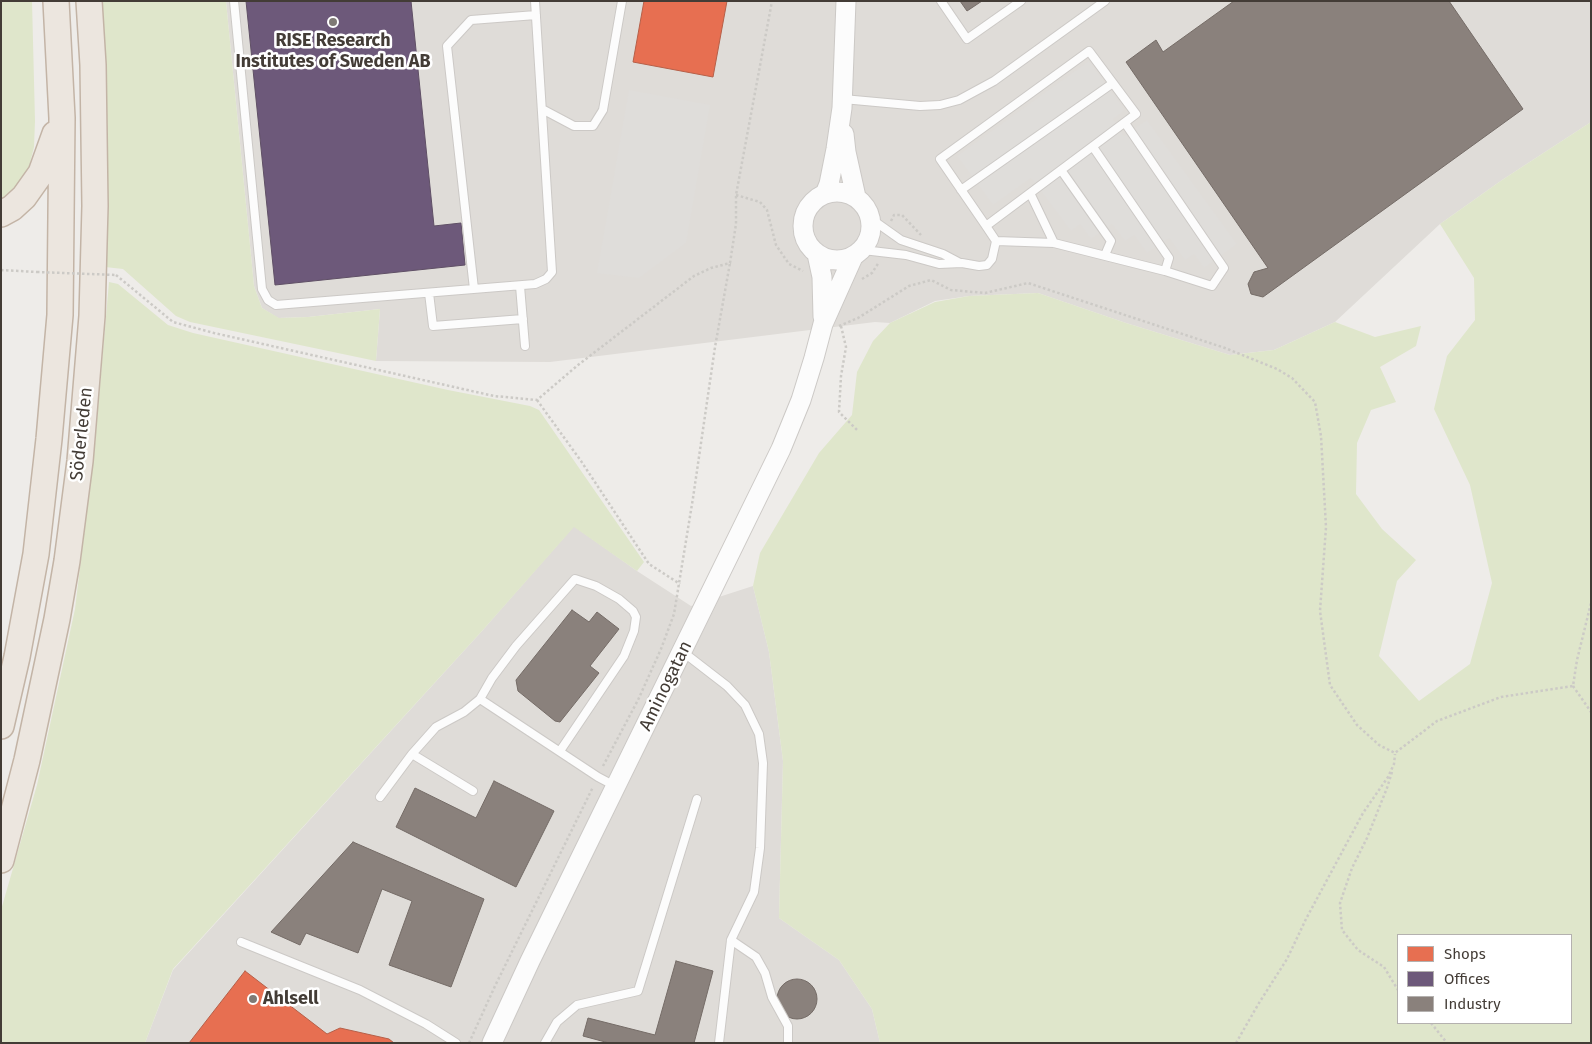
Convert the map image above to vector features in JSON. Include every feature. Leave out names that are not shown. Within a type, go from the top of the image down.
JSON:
[{"type":"highway","name":"Söderleden","points":[[1,726],[17,657],[36,554],[60,315],[62,118],[56,1]]},
{"type":"highway","name":"Söderleden","points":[[1,860],[27,760],[57,619],[67,560],[82,442],[92,316],[95,206],[93,65],[89,1]]},
{"type":"highway","points":[[1,214],[12,208],[24,197],[41,174],[62,118]]},
{"type":"street","points":[[846,1],[842,103],[836,149],[829,184],[825,194],[841,192],[856,197],[865,206],[870,218]]},
{"type":"street","points":[[842,103],[846,152],[856,197]]},
{"type":"street","name":"Aminogatan","points":[[825,194],[811,203],[802,226],[806,242],[817,254],[832,325]]},
{"type":"street","name":"Aminogatan","points":[[492,1043],[530,961],[782,449],[801,400],[814,358],[832,325],[858,253],[870,238],[870,218]]},
{"type":"street","points":[[817,254],[824,258],[838,261],[858,253]]},
{"type":"lane","points":[[234,1],[262,289],[268,300],[276,305],[520,286],[535,284],[546,279],[552,272],[535,1]]},
{"type":"lane","points":[[542,109],[574,126],[593,126],[603,110],[622,1]]},
{"type":"lane","points":[[941,1],[967,39],[1021,1]]},
{"type":"lane","points":[[842,103],[920,106],[940,105],[959,100],[994,81],[1105,1]]},
{"type":"lane","points":[[474,289],[447,46],[471,20],[536,15]]},
{"type":"lane","points":[[858,253],[906,255],[939,264],[988,265],[992,259],[996,241],[940,159],[1090,51],[1136,114],[986,226]]},
{"type":"lane","points":[[961,190],[1113,83]]},
{"type":"lane","points":[[996,241],[1054,243],[1165,271],[1212,286],[1224,268],[1125,123]]},
{"type":"lane","points":[[1093,147],[1170,258],[1165,271]]},
{"type":"lane","points":[[1061,170],[1111,241],[1105,255]]},
{"type":"lane","points":[[1030,193],[1054,243]]},
{"type":"lane","points":[[870,218],[901,240],[943,254],[962,264]]},
{"type":"lane","points":[[520,286],[526,346]]},
{"type":"lane","points":[[429,293],[433,326],[523,319]]},
{"type":"lane","points":[[380,797],[412,754],[436,727],[464,712],[480,700],[492,678],[516,646],[575,580],[596,586],[619,599],[633,611],[636,617],[634,631],[624,656],[560,751]]},
{"type":"lane","points":[[683,652],[727,686],[745,705],[759,734],[763,763],[760,848],[754,892],[731,940],[719,1043]]},
{"type":"lane","points":[[480,700],[616,787]]},
{"type":"lane","points":[[412,754],[473,791]]},
{"type":"lane","points":[[545,1043],[558,1022],[578,1005],[638,991],[697,800]]},
{"type":"lane","points":[[731,940],[756,956],[765,973],[772,997],[788,1026],[788,1043]]},
{"type":"lane","points":[[241,942],[360,990],[426,1024],[456,1043]]},
{"type":"path","points":[[1,270],[116,275],[140,295]]},
{"type":"path","points":[[858,432],[839,412],[841,376],[846,347],[832,325],[858,318],[909,286],[931,280],[951,290],[985,292],[1028,283],[1225,348],[1276,369],[1292,378],[1315,402],[1321,436],[1326,527],[1320,611],[1330,685],[1357,725],[1379,745],[1395,753]]},
{"type":"path","points":[[537,400],[581,461],[649,564],[680,584]]},
{"type":"path","points":[[1591,603],[1577,660],[1573,686],[1591,712]]},
{"type":"path","points":[[1397,988],[1384,967],[1358,950],[1342,930],[1340,903],[1352,868],[1367,838],[1387,788],[1395,753],[1437,721],[1501,697],[1573,686]]},
{"type":"path","points":[[1236,1043],[1287,959],[1306,919],[1363,813],[1388,777],[1394,764]]},
{"type":"path","points":[[1433,1024],[1447,1043]]},
{"type":"shaded area","points":[[226,1],[1591,1],[1591,122],[1502,180],[1440,224],[1335,322],[1274,350],[1230,355],[1126,323],[1038,293],[969,296],[935,301],[890,323],[875,322],[550,362],[376,361],[380,309],[308,317],[278,318],[262,308],[254,286]]},
{"type":"shaded area","points":[[1089,61],[1125,110],[1113,119],[1124,136],[1147,120],[1237,244],[1204,268],[1194,254],[1185,260],[1169,238],[1147,253],[1134,235],[1125,241],[1112,224],[1091,239],[1080,224],[1071,231],[1031,178],[993,205],[957,156]]},
{"type":"shaded area","points":[[629,90],[710,105],[686,243],[639,278],[597,273]]},
{"type":"shaded area","points":[[574,526],[637,571],[691,606],[753,586],[769,652],[783,761],[779,918],[839,960],[872,1009],[880,1043],[145,1043],[173,970],[482,631]]},
{"type":"green space","points":[[1,1],[32,1],[35,121],[34,147],[29,167],[20,182],[1,200]]},
{"type":"green space","points":[[102,1],[226,1],[254,286],[262,308],[279,318],[308,317],[380,309],[376,361],[190,322],[176,316],[123,269],[105,267],[108,205],[107,113]]},
{"type":"green space","points":[[1591,122],[1591,1043],[880,1043],[872,1009],[839,960],[779,918],[783,761],[769,652],[753,586],[760,553],[819,453],[852,415],[857,372],[873,341],[890,323],[935,302],[969,296],[1038,293],[1126,323],[1230,355],[1274,350],[1335,322],[1375,337],[1421,326],[1416,346],[1380,367],[1396,402],[1371,410],[1357,443],[1356,494],[1382,529],[1416,560],[1397,581],[1379,656],[1419,701],[1470,664],[1492,583],[1470,485],[1434,409],[1447,356],[1475,320],[1474,278],[1440,224],[1502,180]]},
{"type":"green space","points":[[109,282],[118,284],[168,325],[193,333],[448,390],[530,406],[539,410],[644,562],[637,571],[574,527],[482,631],[173,969],[145,1043],[1,1043],[1,910],[37,785],[75,609],[95,443]]},
{"type":"building: Shops","points":[[644,1],[727,1],[713,77],[633,62]]},
{"type":"building: Shops","name":"Ahlsell","points":[[245,971],[327,1034],[340,1028],[389,1039],[394,1043],[189,1043]]},
{"type":"building: Offices","points":[[246,1],[411,1],[434,226],[461,223],[465,265],[275,285]]},
{"type":"building: Industry","points":[[960,1],[982,1],[967,11]]},
{"type":"building: Industry","points":[[1234,1],[1449,1],[1523,109],[1263,297],[1251,294],[1248,284],[1254,272],[1268,268],[1126,62],[1156,40],[1163,52]]},
{"type":"building: Industry","points":[[572,610],[589,622],[597,612],[619,629],[590,666],[599,673],[560,722],[555,721],[518,691],[516,680]]},
{"type":"building: Industry","points":[[494,781],[554,811],[516,887],[396,827],[415,788],[476,818]]},
{"type":"building: Industry","points":[[353,842],[484,899],[451,987],[389,965],[412,901],[382,889],[358,953],[306,933],[300,945],[271,932]]},
{"type":"building: Industry","points":[[676,961],[713,971],[694,1043],[609,1043],[583,1036],[588,1018],[655,1035]]},
{"type":"building: Industry","points":[[797,979],[811,985],[817,999],[811,1013],[797,1019],[783,1013],[777,999],[783,985]]},
{"type":"place","name":"RISE Research Institutes of Sweden AB","points":[[333,22]]},
{"type":"place","name":"Ahlsell","points":[[253,999]]}]
